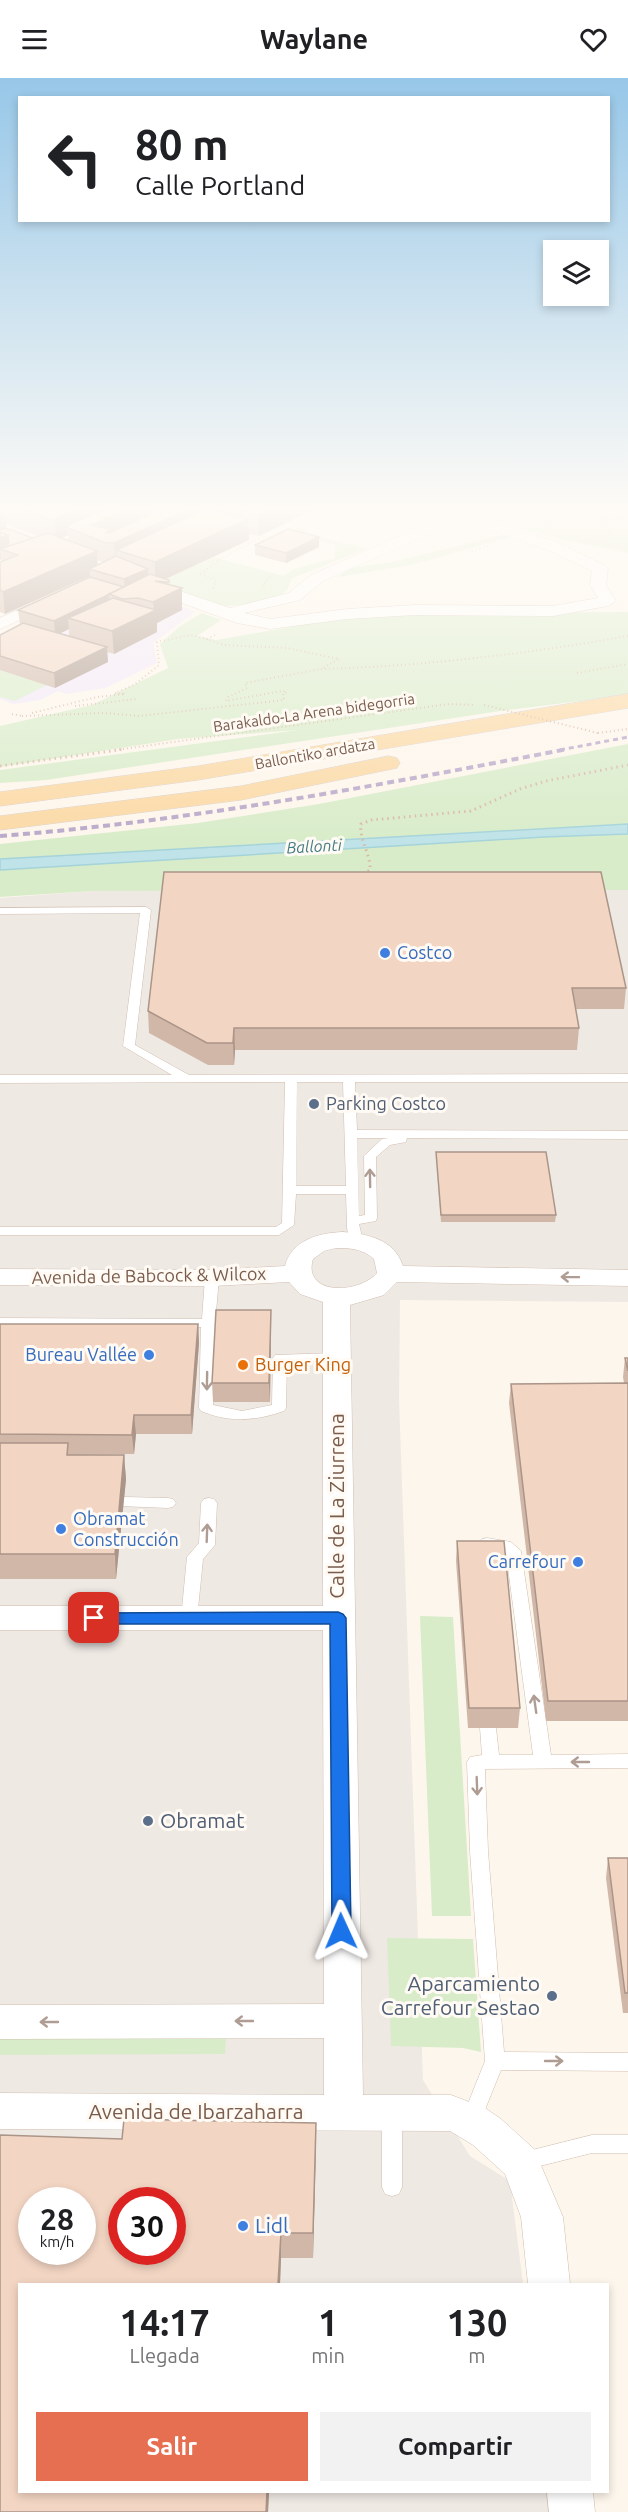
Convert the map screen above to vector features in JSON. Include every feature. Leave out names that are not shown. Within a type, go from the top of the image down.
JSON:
[{"type":"main road","name":"Ballontiko ardatza","points":[[0,799],[198,773],[628,701]]},
{"type":"main road","name":"Ballontiko ardatza","points":[[0,811],[86,801],[480,724],[628,715]]},
{"type":"main road","points":[[0,786],[53,782],[480,724]]},
{"type":"main road","points":[[0,823],[241,793],[456,750],[480,724]]},
{"type":"street","points":[[246,620],[270,624],[304,620]]},
{"type":"street","points":[[355,1231],[389,1259],[390,1274],[377,1289],[358,1295],[336,1296],[310,1288],[297,1273],[300,1256],[317,1244],[343,1239],[355,1231]]},
{"type":"street","name":"Avenida de Babcock & Wilcox","points":[[0,1277],[212,1278],[297,1273]]},
{"type":"street","points":[[390,1274],[628,1278]]},
{"type":"street","name":"Calle de La Ziurrena","points":[[336,1296],[344,2113]]},
{"type":"street","points":[[0,1618],[338,1618]]},
{"type":"street","points":[[289,2021],[318,2006],[343,1982]]},
{"type":"street","points":[[0,2022],[344,2021]]},
{"type":"street","name":"Avenida de Ibarzaharra","points":[[0,2111],[451,2113],[471,2121]]},
{"type":"street","points":[[471,2121],[520,2162],[542,2217],[549,2283]]},
{"type":"street","points":[[570,2493],[572,2512]]},
{"type":"lane","points":[[0,911],[146,910],[129,1046],[187,1079]]},
{"type":"lane","points":[[0,1079],[628,1078]]},
{"type":"lane","points":[[0,1231],[279,1231],[288,1225],[289,1221],[291,1079]]},
{"type":"lane","points":[[350,1079],[355,1231]]},
{"type":"lane","points":[[352,1134],[628,1135]]},
{"type":"lane","points":[[355,1231],[371,1218],[370,1156],[386,1142],[428,1135]]},
{"type":"lane","points":[[612,1135],[628,1147]]},
{"type":"lane","points":[[290,1190],[352,1190]]},
{"type":"lane","points":[[212,1278],[208,1323],[206,1408],[222,1415],[261,1414],[279,1408],[280,1358],[336,1357]]},
{"type":"lane","points":[[0,1322],[208,1323]]},
{"type":"lane","points":[[124,1502],[168,1503]]},
{"type":"lane","points":[[189,1619],[195,1557],[207,1545],[209,1503]]},
{"type":"lane","points":[[473,1554],[473,1547],[486,1543],[506,1546],[513,1551],[543,1762]]},
{"type":"lane","points":[[488,1728],[491,1762]]},
{"type":"lane","points":[[471,2121],[495,2061],[479,1851],[476,1762],[628,1761]]},
{"type":"lane","points":[[495,2061],[628,2062]]},
{"type":"lane","points":[[392,2113],[392,2187]]},
{"type":"lane","points":[[520,2162],[592,2144],[628,2144]]},
{"type":"path","points":[[207,639],[215,634]]},
{"type":"path","points":[[22,716],[97,697],[126,694],[115,693],[134,685],[159,665],[157,642],[190,635],[207,639],[212,643],[299,649],[339,659],[321,669]]},
{"type":"path","points":[[12,714],[22,716],[104,713],[139,716],[285,700],[283,694],[287,692],[282,691],[226,701],[247,688],[245,683],[321,669],[422,665],[554,649],[628,636]]},
{"type":"path","points":[[577,673],[628,664]]},
{"type":"path","points":[[59,707],[137,699]]},
{"type":"path","name":"Barakaldo-La Arena bidegorria","points":[[0,766],[449,704],[480,724],[598,733],[628,729]]},
{"type":"path","points":[[353,876],[370,870],[370,855],[360,836],[361,824],[371,820],[471,811],[520,789],[546,781],[628,765]]},
{"type":"shaded area","points":[[89,620],[185,620],[153,643],[157,663],[105,688],[67,694],[58,691],[40,700],[13,704],[0,699],[0,647],[43,641]]},
{"type":"shaded area","points":[[628,890],[628,1302],[400,1300],[399,1399],[423,2080],[470,2156],[510,2181],[523,2283],[18,2283],[18,2493],[549,2493],[552,2512],[0,2512],[0,898],[92,891]]},
{"type":"green space","points":[[191,620],[221,620],[197,636],[216,640],[334,620],[628,620],[628,695],[500,711],[46,780],[0,783],[0,770],[299,730],[178,739],[0,767],[0,726],[92,705],[168,668],[160,644]]},
{"type":"green space","points":[[0,670],[47,685],[15,701],[0,697]]},
{"type":"green space","points":[[628,744],[628,824],[0,859],[0,844],[198,823],[319,804]]},
{"type":"green space","points":[[628,834],[628,890],[92,891],[0,897],[0,870],[544,837]]},
{"type":"green space","points":[[420,1616],[453,1617],[471,1916],[432,1916]]},
{"type":"green space","points":[[387,1938],[473,1939],[481,2052],[463,2048],[391,2046]]},
{"type":"green space","points":[[0,2037],[226,2037],[225,2054],[0,2055]]},
{"type":"water","name":"Ballonti","points":[[628,824],[628,834],[544,837],[0,870],[0,859]]},
{"type":"building","points":[[73,620],[136,620],[112,631]]},
{"type":"building","points":[[23,623],[107,647],[54,673],[0,656],[0,635]]},
{"type":"building","name":"Costco","points":[[164,872],[601,872],[626,988],[572,988],[579,1028],[234,1028],[233,1043],[207,1043],[148,1011]]},
{"type":"building","points":[[436,1152],[546,1152],[556,1215],[441,1215]]},
{"type":"building","name":"Burger King","points":[[216,1310],[271,1310],[269,1383],[212,1383]]},
{"type":"building","points":[[0,1324],[198,1324],[191,1415],[134,1415],[132,1435],[0,1434]]},
{"type":"building","name":"Carrefour","points":[[628,1383],[628,1701],[548,1701],[511,1384]]},
{"type":"building","name":"Obramat Construcción","points":[[0,1443],[68,1443],[67,1455],[124,1455],[115,1554],[0,1554]]},
{"type":"building","points":[[457,1541],[504,1541],[520,1708],[469,1708]]},
{"type":"building","points":[[608,1858],[628,1858],[628,1993],[625,1993]]},
{"type":"building","points":[[124,2119],[316,2123],[313,2233],[281,2233],[278,2283],[18,2283],[18,2493],[267,2493],[266,2512],[0,2512],[0,2135],[122,2139]]},
{"type":"railway","points":[[560,750],[628,737]]},
{"type":"railway","points":[[0,836],[214,811],[356,788],[568,749]]},
{"type":"place","name":"Costco","points":[[385,953]]},
{"type":"place","name":"Parking Costco","points":[[314,1104]]},
{"type":"place","name":"Bureau Vallée","points":[[149,1355]]},
{"type":"place","name":"Burger King","points":[[243,1365]]},
{"type":"place","name":"Obramat Construcción","points":[[61,1529]]},
{"type":"place","name":"Carrefour","points":[[578,1562]]},
{"type":"place","name":"Obramat","points":[[148,1821]]},
{"type":"place","name":"Aparcamiento Carrefour Sestao","points":[[552,1996]]},
{"type":"place","name":"Lidl","points":[[243,2226]]},
{"type":"route","points":[[94,1618],[338,1618],[341,1931]]}]
